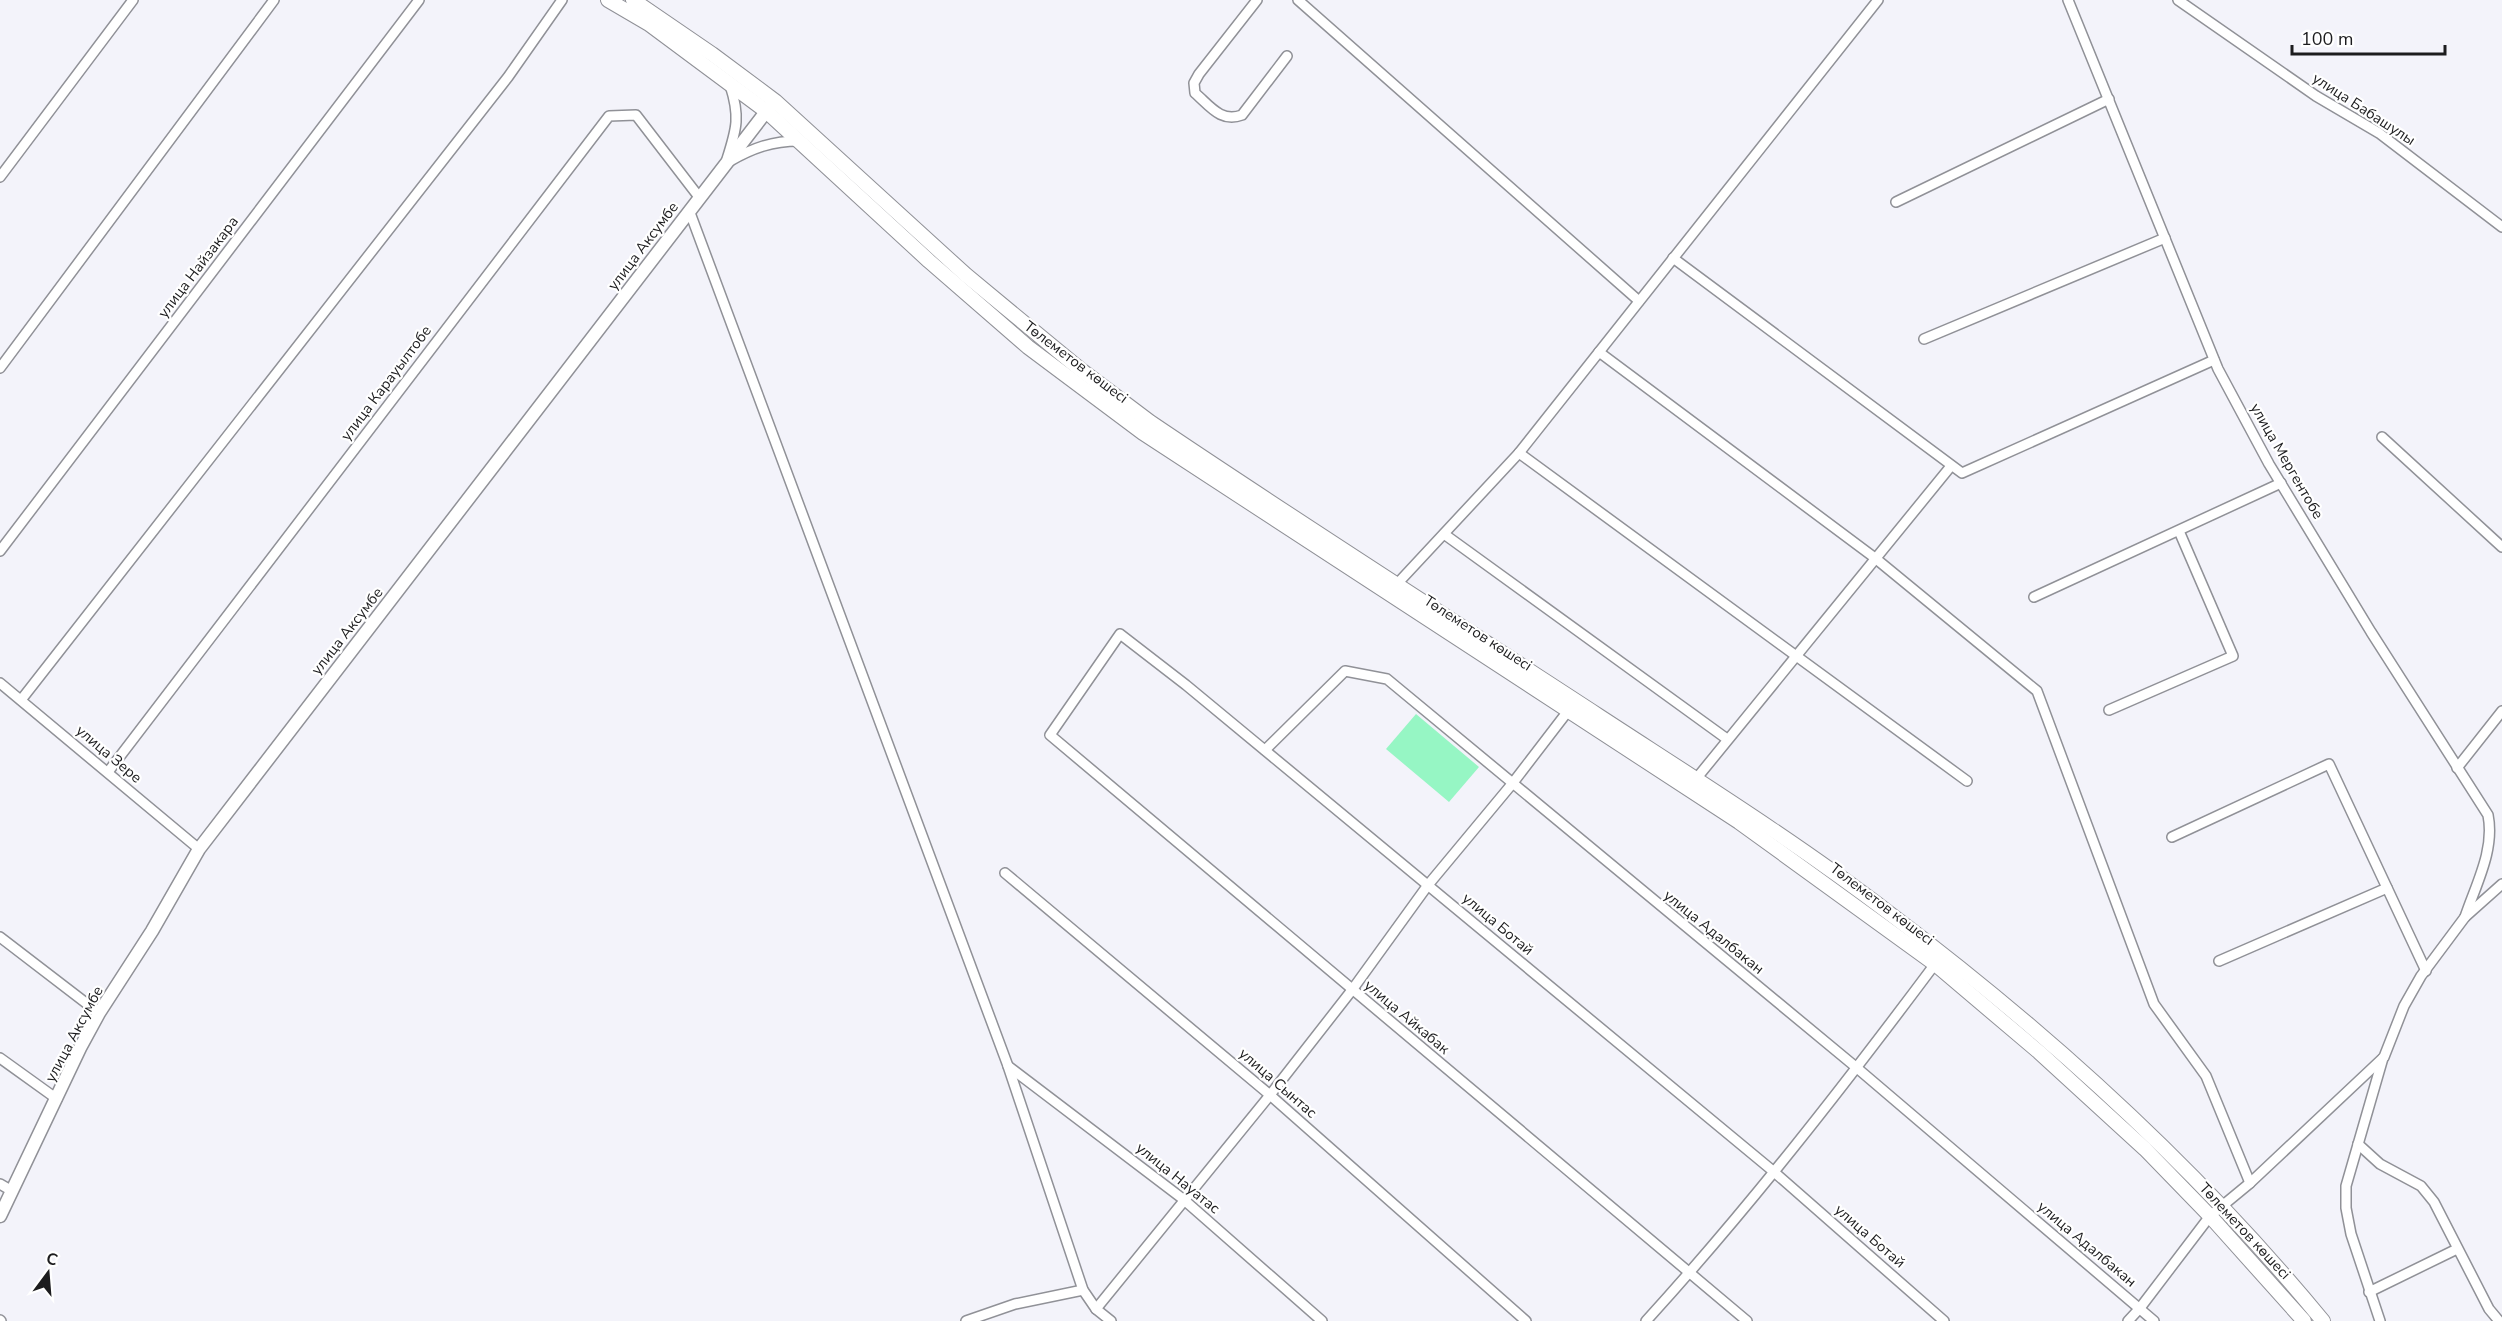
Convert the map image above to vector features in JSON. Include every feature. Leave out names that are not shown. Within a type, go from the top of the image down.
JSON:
[{"type":"main road","name":"Төлеметов көшесі","points":[[608,0],[649,24],[729,83],[771,106],[800,141],[928,261],[1028,347],[1143,433],[1568,711],[1696,779],[1822,864],[1945,957],[2048,1042],[2139,1124],[2215,1211],[2304,1321]]},
{"type":"main road","name":"Төлеметов көшесі","points":[[633,0],[703,47],[966,274],[1081,370],[1150,422],[1397,584],[1643,752],[1935,964],[2039,1052],[2215,1211],[2323,1321]]},
{"type":"main road","name":"улица Аксумбе","points":[[0,1216],[99,1013],[152,931],[199,849],[771,106]]},
{"type":"street","points":[[0,177],[133,0]]},
{"type":"street","points":[[0,368],[274,0]]},
{"type":"street","name":"улица Найзакара","points":[[0,551],[418,0]]},
{"type":"street","points":[[21,700],[508,77],[562,0]]},
{"type":"street","points":[[1257,0],[1199,74],[1194,83],[1196,93],[1221,116],[1232,119],[1242,115],[1287,56]]},
{"type":"street","points":[[1298,0],[1639,301]]},
{"type":"street","points":[[1397,584],[1519,453],[1878,0]]},
{"type":"street","name":"улица Мергентобе","points":[[2068,0],[2214,360],[2281,483],[2371,632],[2488,815],[2492,833],[2465,916]]},
{"type":"street","name":"улица Бабашулы","points":[[2178,0],[2316,96],[2379,134],[2502,227]]},
{"type":"street","points":[[725,164],[736,124],[737,108],[729,83]]},
{"type":"street","points":[[1896,202],[2109,99]]},
{"type":"street","name":"улица Карауылтобе","points":[[108,772],[609,116],[636,115],[699,197]]},
{"type":"street","points":[[725,164],[761,145],[780,141],[800,141]]},
{"type":"street","points":[[689,210],[1008,1066],[1083,1290],[1096,1309],[1111,1321]]},
{"type":"street","points":[[1924,339],[2165,238]]},
{"type":"street","points":[[1673,258],[1962,473],[2214,360]]},
{"type":"street","points":[[1599,352],[1875,558],[2037,691],[2154,1004],[2206,1076],[2250,1183]]},
{"type":"street","points":[[2382,437],[2502,547]]},
{"type":"street","points":[[1519,453],[1967,781]]},
{"type":"street","points":[[1696,779],[1951,466]]},
{"type":"street","points":[[2034,597],[2281,483]]},
{"type":"street","points":[[2109,710],[2233,656],[2179,531]]},
{"type":"street","points":[[1444,534],[1727,740]]},
{"type":"street","name":"улица Ботай","points":[[1050,735],[1120,634],[1186,685],[1773,1171],[1944,1321]]},
{"type":"street","name":"улица Адалбакан","points":[[1265,750],[1345,671],[1387,679],[1857,1068],[2154,1321]]},
{"type":"street","name":"улица Зере","points":[[0,684],[199,849]]},
{"type":"street","points":[[1096,1309],[1270,1095],[1352,990],[1428,885],[1512,784],[1568,711]]},
{"type":"street","points":[[2457,768],[2502,711]]},
{"type":"street","name":"улица Айкабак","points":[[1050,735],[1688,1274],[1747,1321]]},
{"type":"street","points":[[2172,837],[2329,764],[2426,971]]},
{"type":"street","name":"улица Сынтас","points":[[1005,873],[1270,1095],[1526,1321]]},
{"type":"street","points":[[2380,1321],[2351,1234],[2346,1208],[2346,1186],[2384,1057],[2404,1006],[2465,916],[2502,885]]},
{"type":"street","points":[[2219,961],[2387,888]]},
{"type":"street","points":[[0,937],[99,1013]]},
{"type":"street","points":[[1646,1321],[1688,1274],[1857,1068],[1935,964]]},
{"type":"street","points":[[2128,1321],[2215,1211],[2250,1183],[2384,1057]]},
{"type":"street","points":[[0,1058],[57,1099]]},
{"type":"street","name":"улица Науатас","points":[[1008,1066],[1184,1199],[1322,1321]]},
{"type":"street","points":[[2358,1144],[2380,1164],[2421,1186],[2434,1202],[2489,1309],[2499,1321]]},
{"type":"street","points":[[0,1184],[12,1191]]},
{"type":"street","points":[[2369,1292],[2457,1249]]},
{"type":"street","points":[[966,1321],[1015,1304],[1083,1290]]},
{"type":"green space","points":[[1416,714],[1479,767],[1449,802],[1386,749]]}]
